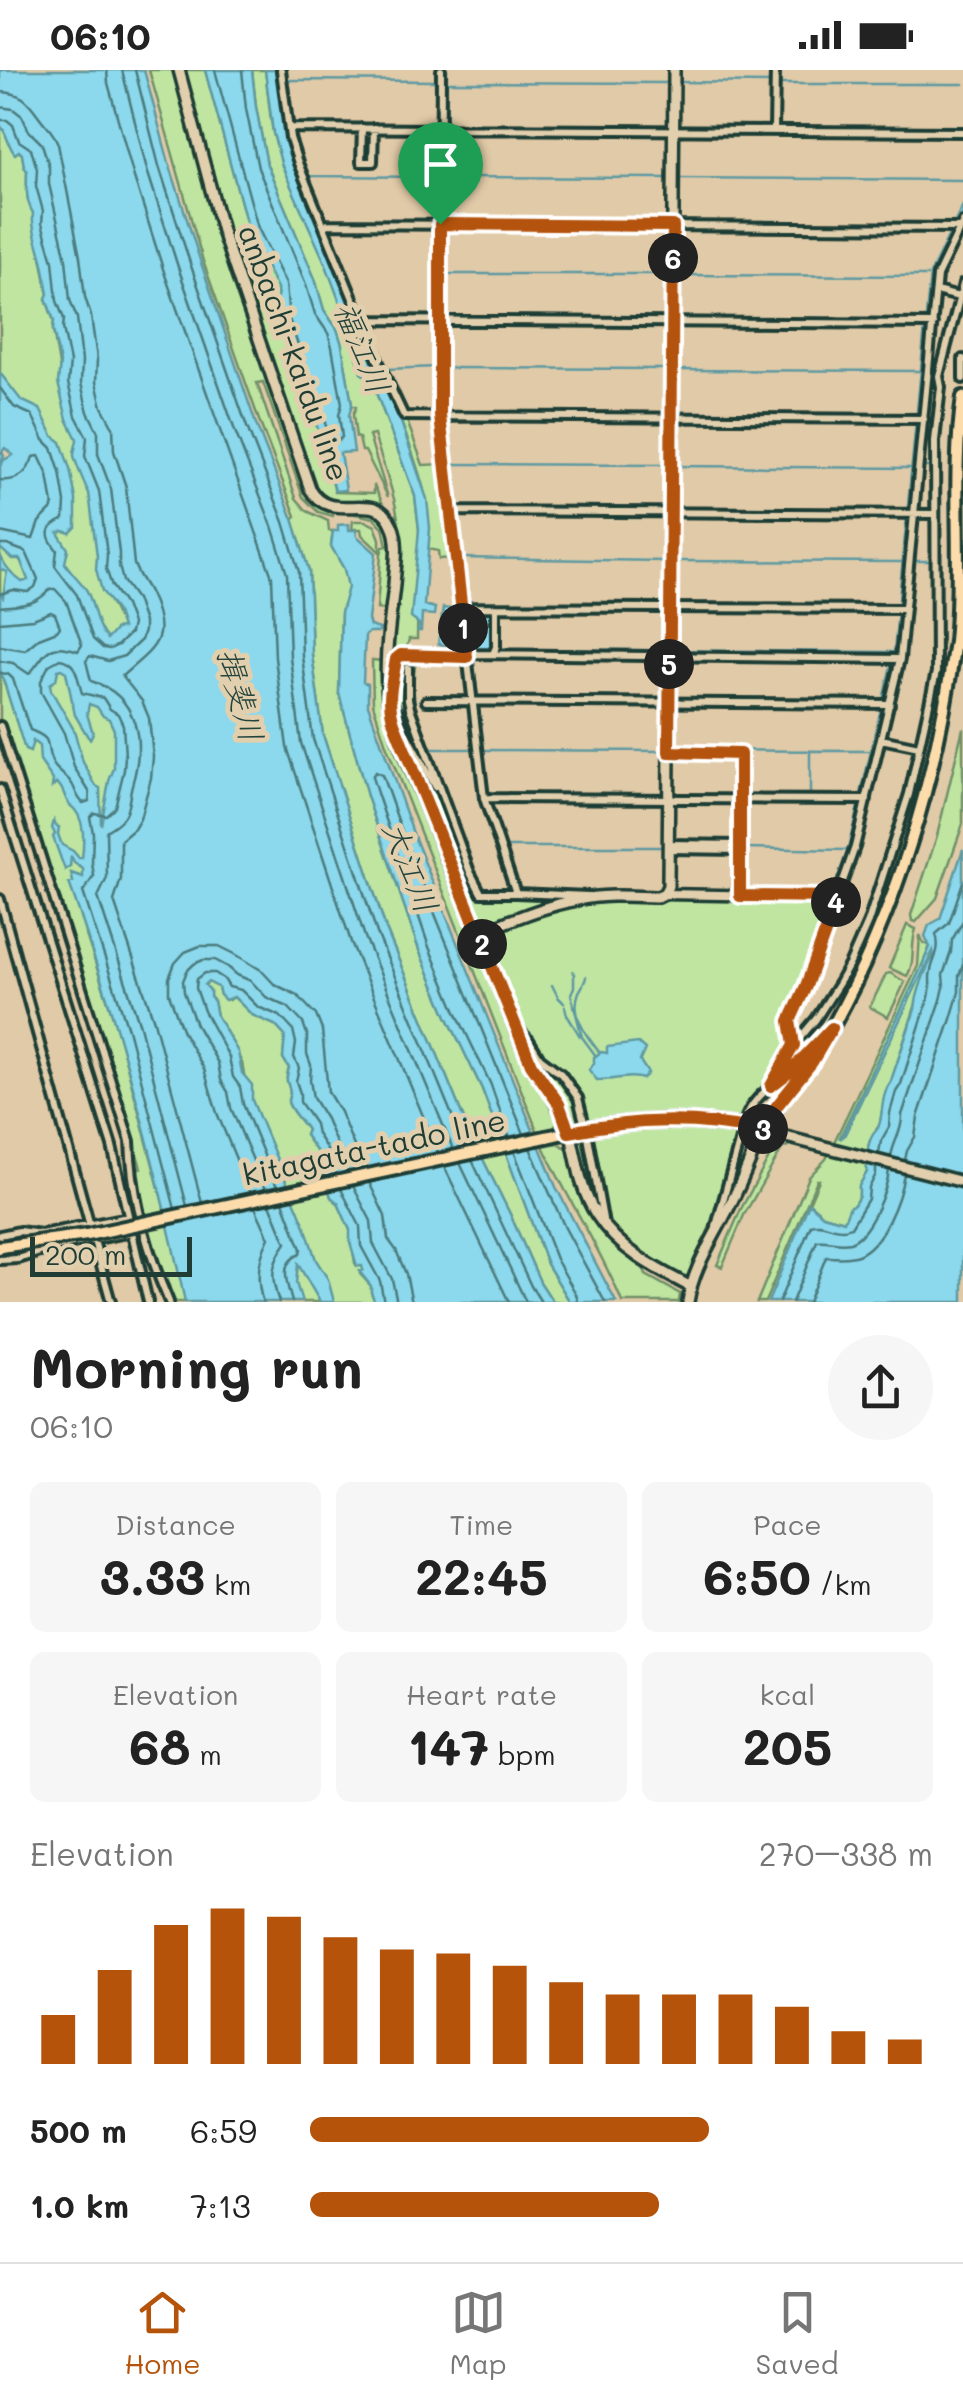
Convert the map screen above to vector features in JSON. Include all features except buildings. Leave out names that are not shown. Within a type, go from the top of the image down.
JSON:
[{"type":"main road","name":"anbachi-kaidu line","points":[[179,70],[222,231],[310,489],[315,498],[328,506],[380,510],[394,528],[396,556],[387,658],[388,698],[394,723],[531,1064],[559,1104],[581,1185],[595,1214],[636,1257],[690,1287]]},
{"type":"main road","points":[[478,933],[546,908],[596,897],[658,897],[668,886],[674,70]]},
{"type":"main road","points":[[688,1302],[700,1259],[726,1214],[762,1131],[772,1112],[812,1062],[856,980],[892,896],[919,814],[955,642],[963,397]]},
{"type":"main road","name":"kitagata-tado line","points":[[0,1247],[87,1235],[569,1132],[650,1120],[703,1121],[762,1131]]},
{"type":"main road","points":[[762,1131],[963,1182]]},
{"type":"street","points":[[280,70],[288,128],[298,163],[404,416],[921,419]]},
{"type":"street","points":[[441,70],[442,416],[467,656],[487,798],[516,893]]},
{"type":"street","points":[[774,70],[774,131]]},
{"type":"street","points":[[288,128],[963,132]]},
{"type":"street","points":[[362,128],[362,162],[374,162],[374,128]]},
{"type":"street","points":[[324,224],[959,227],[937,276],[897,659],[881,739],[863,800],[856,847],[790,1021],[794,1045]]},
{"type":"street","points":[[771,1086],[794,1045],[839,983],[868,922],[897,837],[919,747],[936,667],[935,441],[939,376],[963,284]]},
{"type":"street","points":[[936,291],[958,296]]},
{"type":"street","points":[[363,320],[930,324]]},
{"type":"street","points":[[963,359],[963,379]]},
{"type":"street","points":[[453,510],[935,514]]},
{"type":"street","points":[[464,607],[902,609]]},
{"type":"street","points":[[494,651],[496,607]]},
{"type":"street","points":[[444,804],[388,698],[396,659],[401,655],[467,656],[494,651],[897,659]]},
{"type":"street","points":[[408,668],[410,708],[481,893],[596,897]]},
{"type":"street","points":[[426,701],[886,704]]},
{"type":"street","points":[[0,726],[130,1141],[131,1168],[147,1244],[169,1302]]},
{"type":"street","points":[[881,739],[919,747]]},
{"type":"street","points":[[669,752],[740,754],[740,896]]},
{"type":"street","points":[[0,789],[112,1146],[148,1302]]},
{"type":"street","points":[[487,798],[863,800]]},
{"type":"street","points":[[669,847],[740,847]]},
{"type":"street","points":[[664,894],[834,897]]},
{"type":"street","points":[[0,899],[111,1302]]},
{"type":"street","points":[[515,1026],[540,1058],[561,1074],[578,1098],[584,1122]]},
{"type":"street","points":[[745,1120],[758,1096],[792,1070],[832,1028]]},
{"type":"street","points":[[715,1232],[741,1135]]},
{"type":"street","points":[[588,1137],[605,1226]]},
{"type":"street","points":[[0,1235],[19,1231],[41,1234],[128,1217]]},
{"type":"street","points":[[51,1232],[54,1248]]},
{"type":"street","points":[[0,1260],[132,1232]]},
{"type":"green space","points":[[149,70],[176,70],[189,121],[187,129],[189,135],[193,134],[306,487],[316,505],[334,510],[333,516],[318,512],[303,497],[263,382],[257,383],[296,498],[307,511],[328,521],[329,531],[333,531],[331,546],[344,569],[349,587],[341,613],[339,693],[367,796],[419,950],[482,1089],[547,1264],[570,1302],[553,1302],[540,1282],[468,1129],[386,929],[323,735],[312,655],[309,571],[293,519],[296,516],[203,261]]},
{"type":"green space","points":[[182,70],[205,70],[249,232],[277,288],[279,321],[323,443],[335,492],[374,493],[374,485],[384,506],[327,502],[311,486],[225,230]]},
{"type":"green space","points":[[252,70],[265,70],[280,156],[332,280],[361,373],[369,378],[377,395],[415,496],[419,529],[417,639],[409,639],[407,647],[395,654],[390,688],[400,565],[395,502],[374,435],[369,436],[388,497],[356,437],[356,407],[352,405],[342,345],[324,310],[267,165]]},
{"type":"green space","points":[[0,100],[15,149],[22,154],[27,170],[28,197],[46,299],[54,321],[60,371],[81,438],[110,601],[123,629],[116,629],[103,641],[59,570],[18,402],[0,380]]},
{"type":"green space","points":[[406,418],[423,465],[443,464],[454,558],[439,559],[438,551],[428,549],[426,498],[400,419]]},
{"type":"green space","points":[[355,509],[372,512],[390,532],[393,563],[388,610],[377,609],[381,554],[387,546],[383,527],[374,518],[355,514]]},
{"type":"green space","points":[[353,521],[375,526],[380,552],[362,535],[361,529],[352,529]]},
{"type":"green space","points":[[0,530],[34,581],[0,631]]},
{"type":"green space","points":[[402,658],[438,659],[416,660],[414,673],[416,705],[430,747],[428,752],[406,698],[435,782],[408,734],[398,706],[397,662]]},
{"type":"green space","points":[[372,660],[383,661],[391,724],[521,1054],[557,1120],[554,1130],[538,1133],[386,745],[373,704]]},
{"type":"green space","points":[[59,661],[120,725],[105,843],[39,681]]},
{"type":"green space","points":[[0,669],[20,733],[37,737],[85,825],[86,935],[118,1032],[189,1302],[172,1302],[168,1280],[164,1285],[150,1243],[135,1170],[141,1168],[0,719]]},
{"type":"green space","points":[[393,708],[432,784],[480,895],[577,897],[533,906],[490,924],[475,918]]},
{"type":"green space","points":[[963,728],[963,824],[937,898],[916,922],[912,921],[911,915],[937,836]]},
{"type":"green space","points":[[830,899],[802,988],[786,1024],[791,1042],[765,1085],[749,1100],[718,1208],[689,1274],[683,1278],[636,1252],[613,1231],[601,1203],[580,1096],[544,1057],[519,1018],[489,943],[495,931],[550,910],[593,901]]},
{"type":"green space","points":[[907,925],[916,929],[907,976],[889,968]]},
{"type":"green space","points":[[920,935],[930,946],[840,1137],[844,1136],[932,950],[935,954],[886,1091],[879,1126],[870,1142],[867,1172],[859,1195],[845,1221],[823,1215],[809,1203],[817,1180],[765,1302],[757,1302],[809,1177],[826,1159],[918,966]]},
{"type":"green space","points":[[890,973],[905,982],[888,1017],[870,1007]]},
{"type":"green space","points":[[208,982],[218,987],[220,995],[229,1000],[234,997],[252,1015],[275,1025],[285,1036],[283,1058],[289,1068],[289,1104],[317,1152],[331,1197],[338,1203],[350,1230],[355,1263],[362,1266],[360,1274],[371,1286],[375,1302],[284,1302],[242,1063],[217,1016],[205,985]]},
{"type":"green space","points":[[533,1054],[568,1087],[582,1123],[574,1121]]},
{"type":"green space","points":[[583,1139],[600,1215],[590,1197],[576,1148]]},
{"type":"green space","points":[[558,1143],[569,1150],[577,1186],[603,1231],[642,1265],[646,1275],[680,1294],[679,1302],[622,1302],[543,1146]]},
{"type":"green space","points":[[776,1145],[786,1147],[744,1215],[722,1267],[717,1265],[741,1209]]},
{"type":"water","name":"揖斐川","points":[[0,70],[144,70],[200,260],[309,571],[312,655],[323,735],[386,929],[468,1129],[553,1302],[375,1302],[371,1286],[359,1271],[362,1266],[357,1266],[350,1230],[338,1203],[331,1197],[317,1152],[289,1104],[289,1068],[283,1058],[285,1036],[275,1025],[252,1015],[234,997],[225,1000],[218,987],[208,982],[205,985],[217,1016],[238,1052],[242,1073],[252,1085],[252,1100],[316,1260],[328,1279],[334,1302],[320,1302],[298,1264],[296,1283],[302,1302],[185,1302],[135,1093],[69,883],[73,882],[71,873],[83,877],[83,869],[71,856],[70,867],[65,870],[53,837],[54,821],[62,845],[82,858],[81,820],[60,786],[57,783],[52,787],[53,780],[40,761],[39,746],[33,741],[30,752],[25,750],[0,669],[0,591],[3,597],[7,572],[0,569],[0,554],[15,577],[22,582],[28,580],[20,559],[12,559],[0,548],[0,466],[13,455],[5,448],[0,464],[0,373],[21,400],[40,409],[53,436],[61,442],[76,499],[76,527],[70,533],[58,533],[68,549],[65,563],[87,591],[107,639],[122,628],[116,610],[102,591],[96,569],[89,493],[75,458],[77,439],[67,419],[58,383],[60,363],[54,321],[46,298],[45,272],[28,198],[27,171],[22,154],[15,154],[0,125]],"holes":[[[58,670],[66,672],[75,715],[88,737],[93,733],[87,714],[89,704],[109,719],[114,730],[114,768],[101,825],[100,788],[83,762],[74,730],[51,690]]]},
{"type":"water","points":[[205,70],[252,70],[267,165],[324,310],[342,345],[352,405],[349,415],[354,452],[340,453],[346,490],[335,491],[323,443],[279,321],[277,288],[249,232]]},
{"type":"water","name":"福江川","points":[[265,70],[275,70],[290,152],[400,419],[427,499],[430,528],[424,605],[435,608],[434,615],[422,614],[421,631],[411,618],[419,529],[415,496],[377,395],[369,378],[361,373],[353,338],[326,265],[282,166],[273,133]]},
{"type":"water","points":[[444,70],[445,417],[467,603],[470,610],[493,611],[493,647],[498,649],[894,652],[930,274],[963,205],[963,213],[934,276],[899,652],[852,850],[802,988],[848,849],[893,657],[498,653],[470,648],[471,629],[467,626],[442,413]]},
{"type":"water","name":"大江川","points":[[349,524],[349,530],[356,530],[357,536],[376,553],[368,620],[370,626],[380,629],[365,636],[363,682],[368,684],[368,705],[414,836],[556,1187],[616,1302],[570,1302],[547,1264],[482,1089],[419,950],[367,796],[339,693],[341,613],[348,587],[344,569],[331,546],[333,531],[338,531],[338,525]]},
{"type":"water","points":[[443,608],[458,610],[460,648],[438,644]]},
{"type":"water","points":[[470,656],[489,795],[520,891],[487,801]]},
{"type":"water","points":[[963,849],[963,1302],[768,1302],[809,1203],[823,1215],[844,1221],[859,1196],[872,1135],[879,1125],[886,1090],[933,951],[840,1139],[930,947],[925,936],[929,925],[940,919]]},
{"type":"water","points":[[638,1043],[645,1049],[640,1061],[648,1073],[643,1079],[597,1080],[589,1070],[594,1057],[607,1053],[607,1047]]},
{"type":"waterway","points":[[285,80],[437,81]]},
{"type":"waterway","points":[[447,82],[668,83]]},
{"type":"waterway","points":[[679,82],[771,83]]},
{"type":"waterway","points":[[779,84],[963,84]]},
{"type":"waterway","points":[[288,101],[292,125]]},
{"type":"waterway","points":[[293,131],[308,176],[437,177]]},
{"type":"waterway","points":[[446,177],[667,178]]},
{"type":"waterway","points":[[677,178],[963,180]]},
{"type":"waterway","points":[[446,274],[667,274]]},
{"type":"waterway","points":[[676,275],[927,276]]},
{"type":"waterway","name":"福江川","points":[[386,369],[437,367]]},
{"type":"waterway","points":[[445,368],[666,369]]},
{"type":"waterway","points":[[675,370],[919,371]]},
{"type":"waterway","points":[[932,440],[937,386]]},
{"type":"waterway","points":[[922,467],[931,467],[932,453]]},
{"type":"waterway","points":[[451,464],[668,465]]},
{"type":"waterway","points":[[675,466],[912,468]]},
{"type":"waterway","points":[[931,469],[932,501]]},
{"type":"waterway","points":[[461,558],[666,561]]},
{"type":"waterway","points":[[675,561],[903,562]]},
{"type":"waterway","points":[[913,561],[932,561]]},
{"type":"waterway","points":[[413,688],[415,706],[431,749],[476,749]]},
{"type":"waterway","points":[[482,750],[664,751]]},
{"type":"waterway","points":[[678,750],[871,751]]},
{"type":"waterway","points":[[810,752],[810,797]]},
{"type":"waterway","points":[[506,847],[663,847]]},
{"type":"waterway","points":[[744,848],[847,850]]},
{"type":"waterway","points":[[573,971],[575,975]]},
{"type":"waterway","points":[[574,977],[571,994],[582,1037],[596,1056]]},
{"type":"waterway","points":[[586,977],[577,1001],[578,1017],[600,1053]]},
{"type":"waterway","points":[[552,985],[557,995]]},
{"type":"waterway","points":[[558,997],[564,1003]]},
{"type":"waterway","points":[[565,1007],[580,1036]]},
{"type":"route","points":[[440,224],[673,226],[669,752],[740,754],[740,896],[838,897],[790,1021],[794,1045],[771,1086],[832,1028],[762,1131],[703,1121],[650,1120],[569,1132],[559,1104],[531,1064],[394,723],[388,698],[396,659],[401,655],[467,657],[440,416],[440,224]]}]
